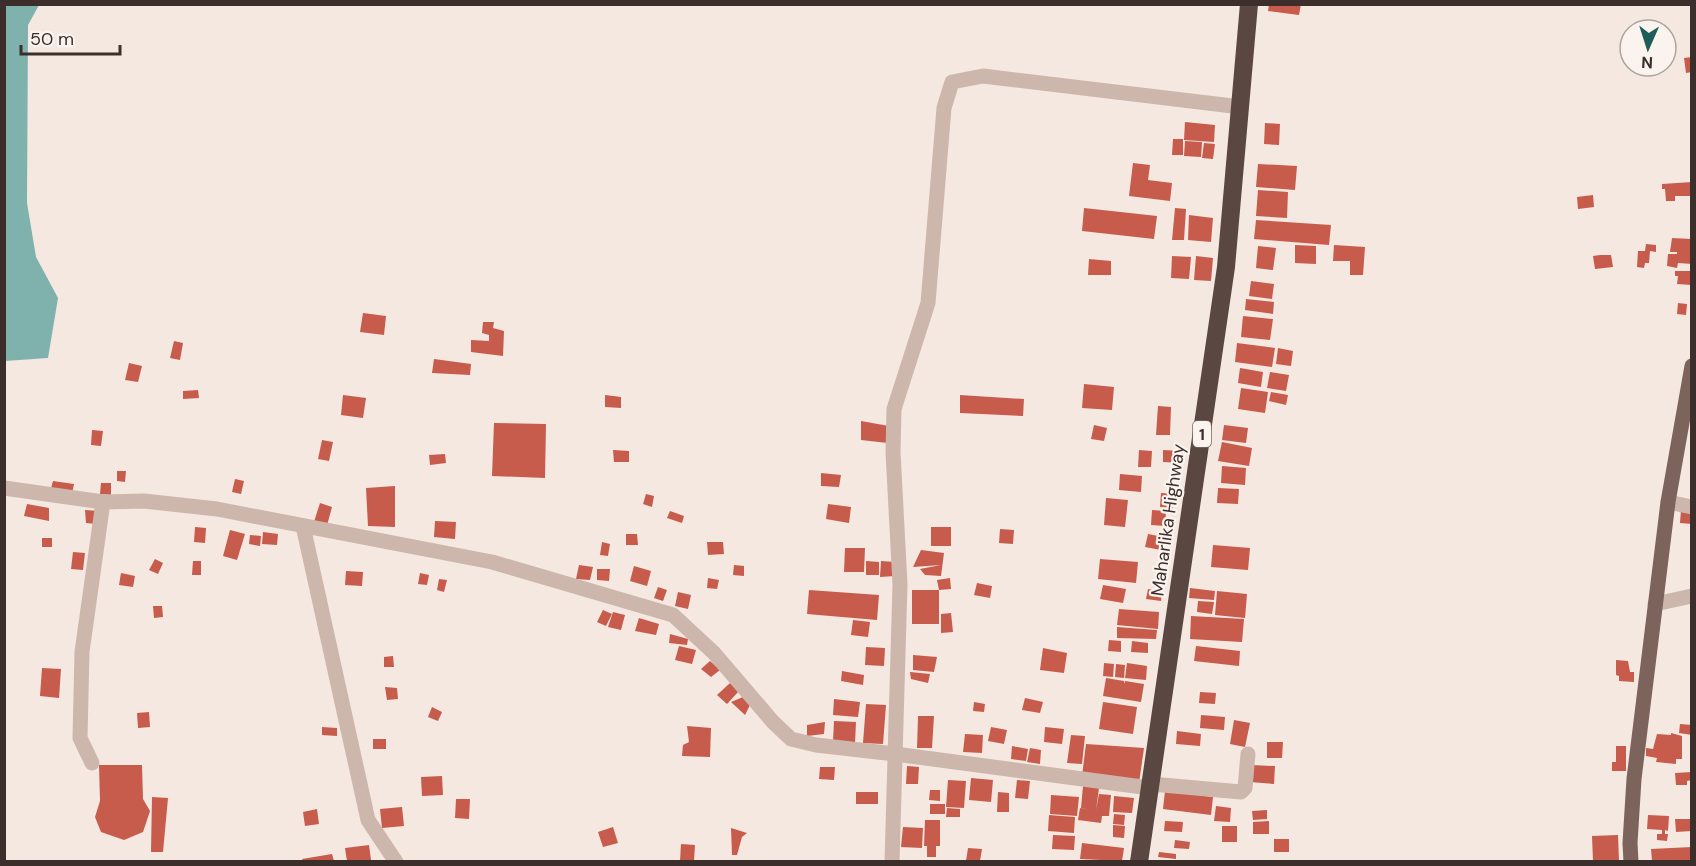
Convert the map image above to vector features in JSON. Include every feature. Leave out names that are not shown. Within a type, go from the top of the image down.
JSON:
[{"type":"highway","name":"Maharlika Highway","points":[[1139,861],[1226,267],[1249,4]]},
{"type":"main road","points":[[1630,861],[1634,779],[1655,604],[1668,502],[1687,418],[1692,366]]},
{"type":"street","points":[[892,861],[900,584],[893,452],[894,409],[928,303],[944,108],[952,82],[983,76],[1241,107]]},
{"type":"street","points":[[4,488],[103,502],[144,501],[217,509],[492,562],[673,615],[714,653],[773,722],[791,739],[816,745],[1150,786],[1241,792],[1245,788],[1248,754]]},
{"type":"street","points":[[92,763],[80,738],[82,652],[103,502]]},
{"type":"street","points":[[1668,502],[1692,507]]},
{"type":"street","points":[[303,526],[368,820],[391,858]]},
{"type":"street","points":[[1655,604],[1692,596]]},
{"type":"water","points":[[5,4],[39,5],[28,25],[27,203],[36,257],[58,298],[48,358],[5,361]]},
{"type":"building","points":[[1269,4],[1301,4],[1299,15],[1268,11]]},
{"type":"building","points":[[1692,57],[1692,72],[1686,73],[1684,58]]},
{"type":"building","points":[[1185,122],[1215,125],[1214,142],[1184,140]]},
{"type":"building","points":[[1265,123],[1280,124],[1279,145],[1264,144]]},
{"type":"building","points":[[1173,139],[1183,139],[1183,155],[1172,155]]},
{"type":"building","points":[[1185,141],[1202,142],[1201,157],[1184,156]]},
{"type":"building","points":[[1204,143],[1215,144],[1213,159],[1202,158]]},
{"type":"building","points":[[1133,163],[1150,165],[1148,180],[1172,183],[1170,201],[1129,196]]},
{"type":"building","points":[[1258,164],[1297,166],[1295,190],[1256,187]]},
{"type":"building","points":[[1692,182],[1692,196],[1675,196],[1675,201],[1666,201],[1662,184]]},
{"type":"building","points":[[1258,190],[1288,192],[1287,218],[1256,216]]},
{"type":"building","points":[[1593,195],[1594,207],[1578,209],[1577,197]]},
{"type":"building","points":[[1084,208],[1157,216],[1154,239],[1082,231]]},
{"type":"building","points":[[1175,208],[1186,209],[1184,240],[1172,240]]},
{"type":"building","points":[[1189,215],[1213,218],[1211,242],[1188,240]]},
{"type":"building","points":[[1256,220],[1331,225],[1329,245],[1254,239]]},
{"type":"building","points":[[1672,238],[1692,239],[1692,264],[1678,263],[1677,268],[1667,266],[1668,254],[1677,254],[1677,252],[1670,252]]},
{"type":"building","points":[[1646,244],[1656,245],[1656,252],[1650,251],[1649,263],[1645,263],[1644,268],[1637,267],[1638,251],[1645,251]]},
{"type":"building","points":[[1295,245],[1316,246],[1316,264],[1295,263]]},
{"type":"building","points":[[1334,245],[1365,247],[1363,275],[1350,275],[1350,261],[1333,261]]},
{"type":"building","points":[[1258,246],[1276,248],[1273,270],[1256,268]]},
{"type":"building","points":[[1611,255],[1613,267],[1595,269],[1593,256]]},
{"type":"building","points":[[1172,256],[1191,257],[1189,279],[1171,278]]},
{"type":"building","points":[[1196,256],[1213,258],[1211,281],[1194,280]]},
{"type":"building","points":[[1089,259],[1111,261],[1111,275],[1088,275]]},
{"type":"building","points":[[1675,271],[1692,271],[1692,285],[1677,284],[1678,276],[1675,276]]},
{"type":"building","points":[[1251,281],[1274,284],[1272,299],[1249,296]]},
{"type":"building","points":[[1246,299],[1274,302],[1273,314],[1245,310]]},
{"type":"building","points":[[1678,303],[1687,304],[1686,315],[1677,314]]},
{"type":"building","points":[[363,313],[386,316],[384,335],[360,332]]},
{"type":"building","points":[[1243,316],[1273,319],[1270,340],[1241,337]]},
{"type":"building","points":[[483,322],[494,322],[493,328],[504,331],[503,356],[471,352],[471,340],[489,341],[489,335],[482,333]]},
{"type":"building","points":[[174,341],[183,343],[180,360],[170,358]]},
{"type":"building","points":[[1237,343],[1275,348],[1272,367],[1235,362]]},
{"type":"building","points":[[1278,348],[1293,351],[1291,366],[1276,364]]},
{"type":"building","points":[[434,359],[471,364],[470,375],[432,373]]},
{"type":"building","points":[[129,363],[142,366],[138,382],[125,380]]},
{"type":"building","points":[[1240,368],[1263,372],[1261,387],[1238,383]]},
{"type":"building","points":[[1270,372],[1289,375],[1286,391],[1267,388]]},
{"type":"building","points":[[1084,384],[1114,387],[1112,410],[1082,408]]},
{"type":"building","points":[[1241,388],[1268,392],[1265,413],[1238,409]]},
{"type":"building","points":[[198,390],[199,398],[183,399],[183,391]]},
{"type":"building","points":[[1271,392],[1288,395],[1286,405],[1269,401]]},
{"type":"building","points":[[343,395],[366,398],[363,418],[341,415]]},
{"type":"building","points":[[605,395],[621,397],[621,408],[605,407]]},
{"type":"building","points":[[960,395],[1024,399],[1023,416],[960,413]]},
{"type":"building","points":[[1158,406],[1171,407],[1170,435],[1156,435]]},
{"type":"building","points":[[861,421],[889,426],[888,443],[861,440]]},
{"type":"building","points":[[494,423],[546,424],[545,478],[492,476]]},
{"type":"building","points":[[1094,425],[1107,428],[1104,441],[1091,439]]},
{"type":"building","points":[[1224,425],[1248,428],[1246,443],[1222,440]]},
{"type":"building","points":[[92,430],[103,431],[101,446],[91,445]]},
{"type":"building","points":[[322,440],[333,442],[329,461],[318,459]]},
{"type":"building","points":[[1222,442],[1252,448],[1249,466],[1218,461]]},
{"type":"building","points":[[613,450],[629,451],[629,462],[614,462]]},
{"type":"building","points":[[1139,450],[1152,451],[1151,467],[1138,467]]},
{"type":"building","points":[[1163,450],[1183,451],[1182,463],[1163,462]]},
{"type":"building","points":[[445,454],[446,463],[430,465],[429,455]]},
{"type":"building","points":[[1222,466],[1246,468],[1245,485],[1221,483]]},
{"type":"building","points":[[117,471],[126,471],[125,482],[117,481]]},
{"type":"building","points":[[821,473],[841,475],[839,487],[821,486]]},
{"type":"building","points":[[1120,474],[1142,476],[1141,492],[1119,490]]},
{"type":"building","points":[[235,479],[244,481],[241,494],[232,492]]},
{"type":"building","points":[[53,481],[74,484],[72,494],[50,492]]},
{"type":"building","points":[[101,483],[111,483],[111,495],[100,494]]},
{"type":"building","points":[[395,486],[395,527],[368,526],[366,488]]},
{"type":"building","points":[[1218,488],[1239,489],[1238,504],[1217,503]]},
{"type":"building","points":[[1161,493],[1174,494],[1173,508],[1160,507]]},
{"type":"building","points":[[646,494],[654,496],[652,507],[643,504]]},
{"type":"building","points":[[1106,498],[1128,500],[1125,527],[1104,525]]},
{"type":"building","points":[[320,503],[332,507],[326,529],[313,525]]},
{"type":"building","points":[[27,504],[49,508],[49,521],[24,516]]},
{"type":"building","points":[[828,504],[851,507],[849,523],[826,519]]},
{"type":"building","points":[[85,510],[99,511],[96,524],[86,523]]},
{"type":"building","points":[[1152,510],[1166,511],[1165,526],[1151,525]]},
{"type":"building","points":[[1681,510],[1692,511],[1692,524],[1680,523]]},
{"type":"building","points":[[670,511],[684,516],[682,523],[667,518]]},
{"type":"building","points":[[435,521],[456,522],[455,539],[434,537]]},
{"type":"building","points":[[195,527],[206,528],[205,543],[194,542]]},
{"type":"building","points":[[931,527],[951,527],[951,546],[931,546]]},
{"type":"building","points":[[1000,529],[1014,530],[1013,544],[999,543]]},
{"type":"building","points":[[230,530],[245,534],[237,560],[223,556]]},
{"type":"building","points":[[263,532],[278,534],[277,545],[262,544]]},
{"type":"building","points":[[626,534],[637,534],[638,545],[626,545]]},
{"type":"building","points":[[1148,534],[1163,537],[1161,550],[1145,547]]},
{"type":"building","points":[[250,535],[261,536],[260,546],[249,544]]},
{"type":"building","points":[[42,538],[52,538],[52,547],[42,547]]},
{"type":"building","points":[[602,542],[610,544],[608,556],[600,555]]},
{"type":"building","points":[[707,542],[723,542],[724,554],[708,555]]},
{"type":"building","points":[[1213,545],[1250,548],[1248,570],[1211,567]]},
{"type":"building","points":[[845,548],[865,548],[864,572],[844,572]]},
{"type":"building","points":[[921,550],[944,553],[941,576],[925,575],[920,569],[941,565],[913,567]]},
{"type":"building","points":[[73,552],[85,553],[83,570],[71,569]]},
{"type":"building","points":[[155,559],[163,563],[158,574],[149,570]]},
{"type":"building","points":[[1100,559],[1138,562],[1136,583],[1098,579]]},
{"type":"building","points":[[193,561],[201,561],[201,575],[192,575]]},
{"type":"building","points":[[866,561],[879,562],[879,575],[866,575]]},
{"type":"building","points":[[881,561],[895,562],[895,576],[880,577]]},
{"type":"building","points":[[579,565],[593,567],[590,580],[576,579]]},
{"type":"building","points":[[734,565],[744,566],[744,576],[733,575]]},
{"type":"building","points":[[634,566],[651,571],[647,586],[630,581]]},
{"type":"building","points":[[597,569],[610,569],[609,581],[597,580]]},
{"type":"building","points":[[346,571],[363,572],[362,586],[345,585]]},
{"type":"building","points":[[121,573],[135,576],[133,587],[119,585]]},
{"type":"building","points":[[420,573],[429,575],[427,585],[418,584]]},
{"type":"building","points":[[708,578],[719,580],[717,589],[707,588]]},
{"type":"building","points":[[950,578],[951,589],[939,590],[937,580]]},
{"type":"building","points":[[439,579],[447,580],[444,592],[437,590]]},
{"type":"building","points":[[977,583],[992,586],[990,598],[974,595]]},
{"type":"building","points":[[1103,585],[1126,589],[1123,603],[1100,599]]},
{"type":"building","points":[[658,587],[667,590],[663,601],[654,598]]},
{"type":"building","points":[[1190,588],[1215,591],[1214,600],[1189,598]]},
{"type":"building","points":[[1148,589],[1162,591],[1161,601],[1146,599]]},
{"type":"building","points":[[809,590],[879,595],[877,620],[807,614]]},
{"type":"building","points":[[912,590],[939,590],[939,624],[912,624]]},
{"type":"building","points":[[1217,591],[1247,594],[1245,618],[1215,615]]},
{"type":"building","points":[[678,592],[691,595],[688,609],[675,606]]},
{"type":"building","points":[[1198,601],[1214,602],[1212,614],[1197,612]]},
{"type":"building","points":[[153,606],[162,606],[163,617],[154,618]]},
{"type":"building","points":[[1119,609],[1159,612],[1158,629],[1117,625]]},
{"type":"building","points":[[603,610],[612,614],[606,626],[597,622]]},
{"type":"building","points":[[613,612],[625,615],[621,630],[608,627]]},
{"type":"building","points":[[951,613],[953,632],[941,633],[941,614]]},
{"type":"building","points":[[1191,616],[1244,619],[1242,642],[1190,639]]},
{"type":"building","points":[[639,618],[659,624],[656,635],[635,631]]},
{"type":"building","points":[[853,620],[870,622],[868,637],[851,635]]},
{"type":"building","points":[[1117,627],[1157,630],[1156,639],[1117,638]]},
{"type":"building","points":[[670,634],[688,639],[687,645],[669,643]]},
{"type":"building","points":[[1109,640],[1121,641],[1121,652],[1108,651]]},
{"type":"building","points":[[1132,641],[1148,643],[1148,653],[1131,652]]},
{"type":"building","points":[[679,646],[696,650],[692,664],[675,660]]},
{"type":"building","points":[[1196,646],[1240,651],[1239,666],[1194,661]]},
{"type":"building","points":[[866,647],[885,648],[884,666],[865,665]]},
{"type":"building","points":[[1043,648],[1067,653],[1064,673],[1040,670]]},
{"type":"building","points":[[913,655],[937,657],[934,672],[913,670]]},
{"type":"building","points":[[393,656],[394,667],[384,667],[384,657]]},
{"type":"building","points":[[1616,660],[1628,661],[1630,672],[1634,672],[1634,682],[1619,681],[1619,676],[1616,675]]},
{"type":"building","points":[[710,661],[720,670],[711,677],[701,669]]},
{"type":"building","points":[[1104,663],[1114,664],[1113,677],[1103,676]]},
{"type":"building","points":[[1127,663],[1147,666],[1146,680],[1125,678]]},
{"type":"building","points":[[1116,664],[1125,665],[1124,678],[1115,677]]},
{"type":"building","points":[[42,668],[61,669],[59,698],[40,696]]},
{"type":"building","points":[[842,671],[864,675],[863,685],[841,681]]},
{"type":"building","points":[[910,672],[930,674],[928,683],[911,679]]},
{"type":"building","points":[[1106,678],[1124,681],[1124,684],[1125,681],[1144,684],[1141,702],[1103,696]]},
{"type":"building","points":[[730,683],[739,691],[727,704],[717,695]]},
{"type":"building","points":[[385,687],[397,688],[398,699],[387,700]]},
{"type":"building","points":[[1200,692],[1216,693],[1215,704],[1199,703]]},
{"type":"building","points":[[743,697],[750,705],[745,715],[731,702]]},
{"type":"building","points":[[1025,698],[1043,702],[1040,713],[1022,710]]},
{"type":"building","points":[[834,699],[860,702],[858,717],[833,715]]},
{"type":"building","points":[[974,702],[985,704],[984,712],[973,711]]},
{"type":"building","points":[[1103,702],[1137,707],[1133,734],[1099,729]]},
{"type":"building","points":[[866,704],[886,705],[883,744],[863,743]]},
{"type":"building","points":[[432,707],[442,712],[438,721],[428,717]]},
{"type":"building","points":[[149,712],[150,727],[138,728],[137,713]]},
{"type":"building","points":[[1201,715],[1225,717],[1224,730],[1200,728]]},
{"type":"building","points":[[918,716],[934,716],[932,748],[917,748]]},
{"type":"building","points":[[1234,720],[1250,723],[1245,747],[1230,744]]},
{"type":"building","points":[[834,721],[856,722],[855,743],[833,742]]},
{"type":"building","points":[[825,722],[824,734],[807,736],[807,725]]},
{"type":"building","points":[[1680,724],[1692,725],[1692,735],[1679,733]]},
{"type":"building","points":[[687,726],[711,728],[710,757],[682,756],[683,745],[689,742]]},
{"type":"building","points":[[322,727],[337,728],[337,736],[322,735]]},
{"type":"building","points":[[991,727],[1007,730],[1004,744],[988,741]]},
{"type":"building","points":[[1045,727],[1064,729],[1062,744],[1044,742]]},
{"type":"building","points":[[1177,731],[1201,734],[1200,746],[1176,744]]},
{"type":"building","points":[[1671,733],[1682,736],[1682,759],[1676,759],[1676,764],[1656,762],[1657,758],[1646,756],[1646,748],[1653,749],[1657,734],[1671,735]]},
{"type":"building","points":[[965,734],[983,735],[982,753],[963,752]]},
{"type":"building","points":[[1071,735],[1085,736],[1082,764],[1067,763]]},
{"type":"building","points":[[373,739],[386,739],[386,749],[373,749]]},
{"type":"building","points":[[1267,742],[1283,742],[1282,758],[1267,758]]},
{"type":"building","points":[[1086,744],[1144,748],[1139,783],[1082,776]]},
{"type":"building","points":[[1012,746],[1028,749],[1026,761],[1011,759]]},
{"type":"building","points":[[1616,746],[1626,746],[1626,771],[1612,771],[1612,762],[1616,762]]},
{"type":"building","points":[[1030,748],[1041,750],[1040,764],[1027,762]]},
{"type":"building","points":[[99,765],[142,765],[143,799],[150,811],[143,832],[124,840],[101,832],[95,817],[100,801]]},
{"type":"building","points":[[1251,765],[1275,766],[1274,784],[1250,782]]},
{"type":"building","points":[[907,766],[919,767],[918,784],[906,784]]},
{"type":"building","points":[[820,767],[835,767],[834,780],[819,779]]},
{"type":"building","points":[[1692,772],[1692,780],[1687,781],[1687,785],[1676,785],[1675,773]]},
{"type":"building","points":[[442,776],[443,795],[422,796],[421,777]]},
{"type":"building","points":[[971,778],[993,780],[991,802],[969,800]]},
{"type":"building","points":[[948,780],[966,781],[964,808],[946,807]]},
{"type":"building","points":[[1017,780],[1030,781],[1028,799],[1015,798]]},
{"type":"building","points":[[1083,786],[1099,788],[1096,810],[1099,794],[1111,795],[1109,816],[1102,816],[1101,823],[1078,820],[1080,808],[1091,810],[1081,808]]},
{"type":"building","points":[[930,790],[940,790],[940,801],[929,800]]},
{"type":"building","points":[[1165,791],[1213,797],[1211,815],[1163,809]]},
{"type":"building","points":[[856,792],[878,792],[878,804],[856,804]]},
{"type":"building","points":[[998,792],[1009,793],[1009,812],[997,812]]},
{"type":"building","points":[[1051,795],[1079,797],[1077,816],[1050,814]]},
{"type":"building","points":[[1114,796],[1134,798],[1132,813],[1113,812]]},
{"type":"building","points":[[152,797],[168,798],[163,852],[151,852]]},
{"type":"building","points":[[456,799],[470,799],[469,819],[455,818]]},
{"type":"building","points":[[930,804],[945,804],[945,814],[930,814]]},
{"type":"building","points":[[1216,806],[1231,808],[1230,822],[1214,821]]},
{"type":"building","points":[[402,807],[404,826],[382,828],[380,809]]},
{"type":"building","points":[[947,808],[960,809],[960,817],[946,817]]},
{"type":"building","points":[[317,809],[319,824],[305,826],[303,812]]},
{"type":"building","points":[[1267,810],[1267,819],[1253,820],[1252,811]]},
{"type":"building","points":[[1114,814],[1125,815],[1124,825],[1113,824]]},
{"type":"building","points":[[1049,815],[1075,817],[1074,833],[1048,831]]},
{"type":"building","points":[[1648,815],[1669,816],[1668,831],[1665,830],[1665,834],[1668,834],[1667,841],[1657,840],[1657,834],[1662,834],[1662,830],[1647,829]]},
{"type":"building","points":[[1675,819],[1692,819],[1692,831],[1676,832]]},
{"type":"building","points":[[925,820],[940,820],[940,846],[936,846],[936,857],[927,857],[927,846],[924,846]]},
{"type":"building","points":[[1165,821],[1183,822],[1182,832],[1164,831]]},
{"type":"building","points":[[1269,821],[1269,834],[1253,834],[1253,822]]},
{"type":"building","points":[[1113,825],[1125,826],[1124,838],[1113,837]]},
{"type":"building","points":[[1222,826],[1237,826],[1237,842],[1222,842]]},
{"type":"building","points":[[613,827],[618,843],[603,847],[598,832]]},
{"type":"building","points":[[903,827],[923,828],[922,848],[901,847]]},
{"type":"building","points":[[731,828],[747,833],[742,837],[737,855],[732,855]]},
{"type":"building","points":[[1053,835],[1075,836],[1074,850],[1052,849]]},
{"type":"building","points":[[1618,835],[1619,861],[1593,861],[1592,836]]},
{"type":"building","points":[[1274,839],[1289,839],[1289,852],[1274,852]]},
{"type":"building","points":[[1175,840],[1190,842],[1189,849],[1174,848]]},
{"type":"building","points":[[1082,843],[1124,848],[1122,861],[1080,859]]},
{"type":"building","points":[[681,844],[695,845],[694,861],[680,861]]},
{"type":"building","points":[[369,845],[371,860],[347,861],[345,848]]},
{"type":"building","points":[[1692,847],[1692,861],[1652,861],[1651,849]]},
{"type":"building","points":[[968,848],[982,849],[980,861],[966,861]]},
{"type":"building","points":[[1159,852],[1176,854],[1176,859],[1158,857]]},
{"type":"building","points":[[332,854],[334,861],[303,861],[302,859]]}]
